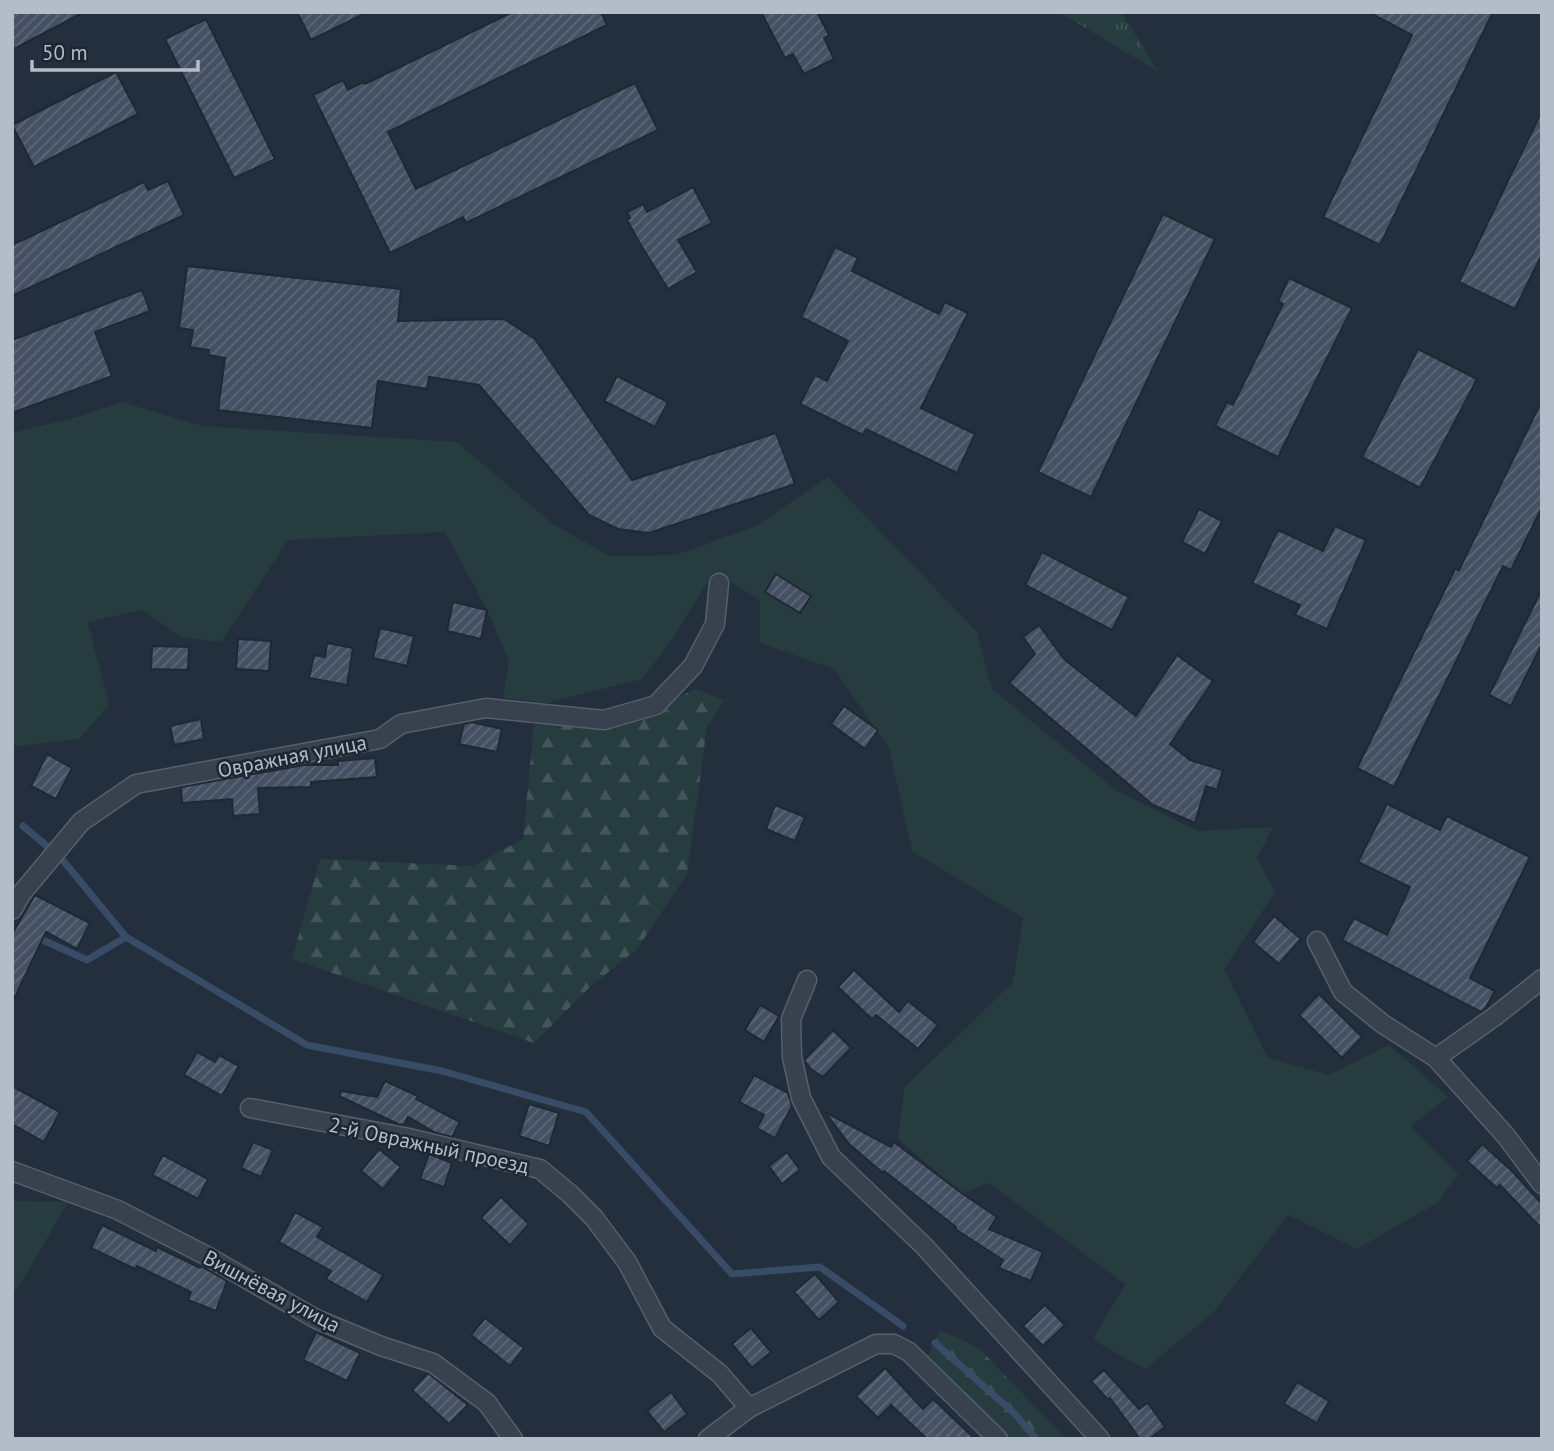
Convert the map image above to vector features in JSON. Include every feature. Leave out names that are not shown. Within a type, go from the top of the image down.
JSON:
[{"type":"street","name":"Овражная улица","points":[[12,910],[21,894],[81,822],[136,785],[380,739],[401,724],[486,708],[604,720],[656,705],[693,666],[715,624],[719,583]]},
{"type":"street","points":[[1317,941],[1343,992],[1383,1024],[1436,1058],[1506,1136],[1542,1184]]},
{"type":"street","points":[[1436,1058],[1542,979]]},
{"type":"street","points":[[807,980],[791,1019],[792,1057],[801,1098],[831,1157],[924,1247],[1100,1439]]},
{"type":"street","name":"2-й Овражный проезд","points":[[250,1108],[404,1137],[540,1169],[594,1217],[627,1262],[662,1328],[720,1374],[741,1396],[748,1408]]},
{"type":"street","name":"Вишнёвая улица","points":[[12,1171],[118,1210],[207,1256],[316,1319],[381,1346],[433,1363],[486,1403],[513,1439]]},
{"type":"street","points":[[708,1439],[748,1408],[876,1344],[894,1344],[909,1352],[998,1439]]},
{"type":"green space","points":[[1059,12],[1121,12],[1159,72]]},
{"type":"green space","points":[[122,402],[202,426],[457,442],[554,525],[610,556],[676,555],[758,525],[828,477],[977,632],[992,689],[1117,791],[1197,831],[1274,827],[1257,857],[1275,892],[1224,969],[1268,1058],[1329,1075],[1389,1045],[1448,1097],[1411,1126],[1458,1174],[1437,1203],[1357,1249],[1288,1215],[1213,1313],[1145,1369],[1093,1340],[1125,1284],[989,1183],[958,1195],[959,1191],[898,1139],[904,1088],[1013,982],[1023,918],[912,851],[889,748],[834,669],[760,643],[760,600],[714,572],[669,644],[642,679],[546,703],[503,698],[509,661],[487,610],[445,532],[288,540],[221,642],[181,637],[142,610],[88,622],[109,705],[79,739],[17,746],[12,743],[12,433],[77,417]]},
{"type":"green space","points":[[696,689],[724,700],[707,727],[687,874],[637,949],[591,986],[534,1043],[292,959],[320,859],[473,866],[523,839],[534,724],[630,720]]},
{"type":"green space","points":[[12,1201],[68,1202],[20,1285],[12,1293]]},
{"type":"green space","points":[[940,1330],[979,1348],[1066,1439],[1008,1439],[957,1391],[928,1356]]},
{"type":"building","points":[[12,12],[84,12],[12,50]]},
{"type":"building","points":[[297,12],[368,12],[311,40]]},
{"type":"building","points":[[513,12],[601,12],[607,25],[388,132],[416,189],[635,83],[658,130],[466,223],[463,217],[390,253],[313,95],[343,80],[348,90],[363,82],[365,84]]},
{"type":"building","points":[[761,12],[817,12],[829,35],[824,38],[834,59],[804,74],[793,54],[785,58]]},
{"type":"building","points":[[1368,12],[1493,12],[1380,245],[1323,217],[1412,35]]},
{"type":"building","points":[[206,19],[275,159],[234,178],[165,39]]},
{"type":"building","points":[[116,72],[138,114],[34,167],[12,125]]},
{"type":"building","points":[[1542,111],[1542,254],[1515,309],[1459,282]]},
{"type":"building","points":[[168,181],[184,215],[12,296],[12,245],[144,182],[148,190]]},
{"type":"building","points":[[693,187],[712,223],[678,240],[697,272],[668,289],[627,220],[630,218],[627,212],[643,204],[647,212]]},
{"type":"building","points":[[1163,214],[1215,239],[1091,497],[1038,472]]},
{"type":"building","points":[[835,247],[858,258],[852,271],[939,314],[945,302],[968,313],[921,408],[975,434],[957,473],[866,429],[863,435],[800,404],[815,375],[827,381],[848,341],[801,317]]},
{"type":"building","points":[[187,266],[401,289],[398,321],[504,319],[535,339],[632,480],[776,433],[795,484],[649,533],[618,529],[589,515],[479,385],[429,377],[427,389],[378,381],[372,428],[218,410],[225,358],[208,355],[209,350],[190,347],[193,330],[179,328]]},
{"type":"building","points":[[1289,278],[1352,308],[1278,457],[1215,426],[1227,402],[1233,405],[1283,304],[1278,301]]},
{"type":"building","points":[[142,290],[150,311],[95,332],[112,376],[12,413],[12,340]]},
{"type":"building","points":[[1418,349],[1477,379],[1420,488],[1362,457]]},
{"type":"building","points":[[617,376],[668,402],[655,427],[604,401]]},
{"type":"building","points":[[1542,400],[1542,507],[1511,570],[1503,566],[1394,787],[1357,768],[1455,569],[1459,570]]},
{"type":"building","points":[[1199,509],[1222,521],[1205,554],[1182,542]]},
{"type":"building","points":[[1335,526],[1366,540],[1327,629],[1295,615],[1300,605],[1252,583],[1278,530],[1323,551]]},
{"type":"building","points":[[1042,552],[1129,597],[1112,630],[1025,585]]},
{"type":"building","points":[[776,574],[811,596],[800,613],[765,592]]},
{"type":"building","points":[[1542,589],[1542,644],[1511,706],[1489,695]]},
{"type":"building","points":[[453,602],[487,610],[481,639],[447,631]]},
{"type":"building","points":[[1039,625],[1064,659],[1136,716],[1177,655],[1213,681],[1170,744],[1190,760],[1223,770],[1217,790],[1206,786],[1195,823],[1153,805],[1009,683],[1035,654],[1023,637]]},
{"type":"building","points":[[380,628],[414,636],[407,666],[373,658]]},
{"type":"building","points":[[238,639],[271,641],[269,671],[236,669]]},
{"type":"building","points":[[327,643],[353,648],[347,685],[309,678],[314,655],[325,657]]},
{"type":"building","points":[[152,646],[189,647],[188,670],[151,669]]},
{"type":"building","points":[[844,706],[878,730],[865,749],[831,724]]},
{"type":"building","points":[[201,719],[204,739],[174,745],[170,726]]},
{"type":"building","points":[[471,722],[502,729],[497,752],[459,744],[464,724]]},
{"type":"building","points":[[47,754],[72,768],[56,799],[31,786]]},
{"type":"building","points":[[375,758],[377,777],[311,782],[311,787],[258,788],[260,814],[233,816],[232,799],[182,803],[181,787],[304,765],[338,765],[338,761]]},
{"type":"building","points":[[1387,804],[1440,830],[1447,816],[1530,857],[1470,978],[1495,991],[1481,1012],[1342,940],[1354,918],[1387,935],[1410,887],[1358,862]]},
{"type":"building","points":[[775,805],[805,817],[795,841],[766,829]]},
{"type":"building","points":[[35,895],[90,923],[77,949],[46,932],[12,1003],[12,934]]},
{"type":"building","points":[[1274,916],[1301,939],[1279,964],[1253,942]]},
{"type":"building","points":[[854,970],[899,1012],[908,1001],[938,1025],[918,1049],[876,1015],[872,1019],[838,987]]},
{"type":"building","points":[[1319,994],[1362,1037],[1342,1058],[1299,1015]]},
{"type":"building","points":[[760,1005],[779,1016],[764,1042],[745,1030]]},
{"type":"building","points":[[833,1030],[851,1048],[823,1077],[812,1070],[804,1060]]},
{"type":"building","points":[[197,1052],[215,1062],[219,1055],[239,1066],[222,1096],[184,1075]]},
{"type":"building","points":[[754,1075],[788,1093],[792,1106],[775,1138],[757,1128],[764,1115],[739,1102]]},
{"type":"building","points":[[385,1081],[418,1096],[416,1099],[460,1122],[452,1137],[436,1133],[408,1117],[404,1125],[398,1124],[339,1096],[341,1091],[377,1097]]},
{"type":"building","points":[[12,1086],[60,1112],[44,1142],[12,1124]]},
{"type":"building","points":[[529,1104],[559,1113],[549,1146],[519,1136]]},
{"type":"building","points":[[825,1112],[891,1147],[894,1142],[997,1217],[989,1229],[1043,1252],[1031,1281],[999,1268],[1003,1260],[955,1229],[956,1227],[884,1171],[883,1173],[849,1144]]},
{"type":"building","points":[[253,1142],[273,1150],[261,1177],[241,1168]]},
{"type":"building","points":[[1482,1144],[1512,1171],[1542,1204],[1542,1229],[1500,1185],[1497,1188],[1467,1161]]},
{"type":"building","points":[[379,1149],[401,1167],[383,1189],[361,1171]]},
{"type":"building","points":[[787,1152],[800,1170],[782,1184],[769,1166]]},
{"type":"building","points":[[429,1154],[452,1163],[444,1187],[420,1179]]},
{"type":"building","points":[[163,1155],[208,1179],[198,1199],[152,1175]]},
{"type":"building","points":[[501,1197],[529,1224],[510,1245],[481,1218]]},
{"type":"building","points":[[295,1212],[323,1227],[317,1237],[383,1275],[367,1302],[326,1279],[331,1271],[279,1242]]},
{"type":"building","points":[[102,1225],[156,1251],[157,1247],[200,1268],[201,1266],[227,1281],[216,1311],[188,1300],[191,1292],[91,1248]]},
{"type":"building","points":[[815,1274],[839,1302],[819,1320],[794,1292]]},
{"type":"building","points":[[1045,1305],[1065,1325],[1043,1346],[1023,1326]]},
{"type":"building","points":[[485,1318],[524,1348],[510,1366],[471,1335]]},
{"type":"building","points":[[751,1328],[771,1352],[752,1368],[732,1344]]},
{"type":"building","points":[[316,1332],[360,1353],[347,1381],[303,1360]]},
{"type":"building","points":[[885,1368],[923,1409],[933,1399],[975,1439],[927,1439],[891,1405],[878,1418],[856,1396]]},
{"type":"building","points":[[1104,1370],[1139,1409],[1148,1403],[1165,1427],[1149,1439],[1140,1439],[1110,1398],[1108,1400],[1091,1381]]},
{"type":"building","points":[[428,1373],[468,1405],[449,1424],[412,1390]]},
{"type":"building","points":[[1297,1382],[1329,1401],[1317,1423],[1284,1404]]},
{"type":"building","points":[[671,1392],[687,1414],[664,1432],[647,1411]]},
{"type":"waterway","points":[[23,826],[61,858],[126,937]]},
{"type":"waterway","points":[[36,937],[87,960],[126,937],[307,1045],[442,1071],[586,1112],[732,1274],[820,1267],[903,1326]]},
{"type":"waterway","points":[[935,1343],[1016,1415],[1036,1439]]}]
